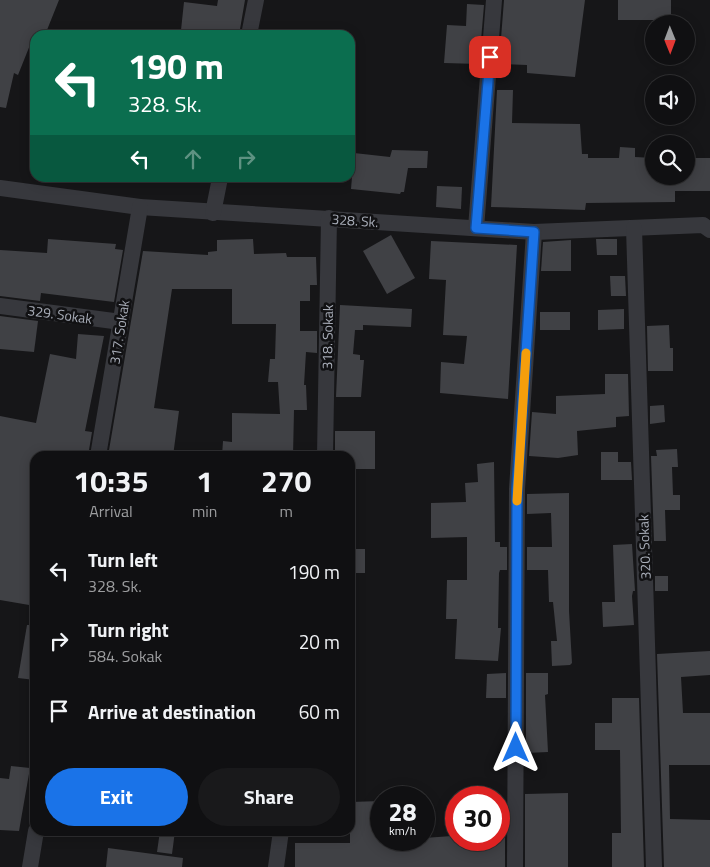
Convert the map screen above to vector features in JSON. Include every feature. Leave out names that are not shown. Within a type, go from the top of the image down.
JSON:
[{"type":"street","points":[[250,30],[256,0]]},
{"type":"street","points":[[476,228],[494,0]]},
{"type":"street","points":[[213,213],[219,182]]},
{"type":"street","name":"328. Sk.","points":[[0,188],[140,208],[329,218],[534,232],[703,225],[710,230]]},
{"type":"street","name":"317. Sokak","points":[[99,451],[140,208]]},
{"type":"street","name":"318. Sokak","points":[[324,451],[329,218]]},
{"type":"street","name":"320. Sokak","points":[[634,228],[654,867]]},
{"type":"street","points":[[515,867],[517,489],[534,232]]},
{"type":"street","name":"329. Sokak","points":[[0,306],[121,322]]},
{"type":"street","points":[[30,867],[35,836]]},
{"type":"street","points":[[276,867],[280,836]]},
{"type":"building","points":[[0,0],[59,0],[47,30],[30,30],[30,45],[18,75],[14,73],[6,108],[0,107]]},
{"type":"building","points":[[218,0],[245,0],[240,30],[181,30],[184,2],[217,6]]},
{"type":"building","points":[[504,0],[585,0],[575,77],[527,73],[527,65],[499,64]]},
{"type":"building","points":[[618,0],[671,0],[671,15],[645,15],[645,20],[618,20]]},
{"type":"building","points":[[467,4],[484,5],[479,64],[444,63],[447,25],[466,26]]},
{"type":"building","points":[[497,90],[513,90],[512,123],[580,124],[582,154],[588,154],[588,158],[619,158],[620,147],[635,148],[635,157],[645,158],[645,185],[695,185],[695,158],[710,158],[710,191],[675,191],[675,202],[586,203],[585,210],[491,207]]},
{"type":"building","points":[[392,150],[428,151],[427,168],[408,168],[404,192],[400,194],[351,189],[352,182],[355,182],[355,153],[390,157]]},
{"type":"building","points":[[437,186],[462,187],[461,209],[436,207]]},
{"type":"building","points":[[391,235],[415,278],[387,294],[363,251]]},
{"type":"building","points":[[48,239],[116,244],[115,249],[123,250],[114,302],[41,293],[40,301],[0,296],[0,250],[47,253]]},
{"type":"building","points":[[253,239],[254,254],[286,253],[287,257],[316,257],[317,285],[310,285],[310,301],[300,301],[300,331],[317,331],[317,353],[306,352],[304,385],[306,385],[307,410],[294,410],[293,451],[222,451],[223,441],[232,442],[232,413],[280,414],[278,382],[268,382],[270,359],[275,359],[276,324],[232,324],[232,289],[172,289],[154,408],[179,411],[174,451],[109,451],[143,251],[208,255],[208,252],[217,251],[217,240]]},
{"type":"building","points":[[596,239],[617,239],[617,255],[597,255]]},
{"type":"building","points":[[571,240],[571,271],[541,271],[543,242]]},
{"type":"building","points":[[431,241],[517,245],[508,399],[440,393],[441,362],[464,364],[467,336],[443,335],[446,280],[429,279]]},
{"type":"building","points":[[610,276],[625,276],[626,296],[611,296]]},
{"type":"building","points":[[340,305],[412,309],[411,327],[363,325],[363,330],[355,330],[353,354],[360,355],[360,360],[364,360],[361,397],[336,397]]},
{"type":"building","points":[[624,309],[624,329],[598,330],[598,310]]},
{"type":"building","points":[[540,312],[570,312],[570,330],[540,330]]},
{"type":"building","points":[[0,316],[38,321],[34,352],[0,349]]},
{"type":"building","points":[[669,325],[670,348],[673,348],[673,371],[648,371],[647,326]]},
{"type":"building","points":[[78,334],[104,336],[85,431],[92,432],[89,451],[30,451],[30,605],[0,600],[0,416],[36,423],[50,354],[76,359]]},
{"type":"building","points":[[605,374],[628,374],[629,416],[616,417],[616,427],[577,431],[578,455],[558,458],[529,456],[532,412],[556,414],[556,396],[605,394]]},
{"type":"building","points":[[664,405],[665,422],[650,424],[650,406]]},
{"type":"building","points":[[335,431],[375,431],[375,469],[355,469],[355,451],[335,451]]},
{"type":"building","points":[[677,449],[678,467],[672,467],[673,495],[680,495],[680,510],[665,510],[666,541],[654,541],[651,456],[657,456],[656,450]]},
{"type":"building","points":[[601,452],[618,452],[618,462],[631,462],[632,480],[601,480]]},
{"type":"building","points":[[494,462],[495,542],[500,542],[500,547],[507,547],[507,570],[500,570],[499,573],[498,628],[501,628],[498,661],[455,659],[457,619],[446,619],[447,580],[467,580],[467,537],[431,538],[431,503],[466,502],[465,483],[478,482],[477,464]]},
{"type":"building","points":[[569,493],[569,611],[572,663],[570,665],[552,666],[551,641],[557,641],[553,602],[549,602],[548,570],[527,570],[527,547],[552,547],[551,513],[527,514],[527,494]]},
{"type":"building","points":[[632,544],[635,591],[633,591],[632,596],[634,625],[603,627],[602,602],[615,602],[613,545]]},
{"type":"building","points":[[355,549],[365,549],[365,573],[355,573]]},
{"type":"building","points":[[655,576],[668,576],[668,591],[655,591]]},
{"type":"building","points":[[27,625],[30,625],[30,679],[18,678]]},
{"type":"building","points":[[710,651],[710,675],[681,677],[683,713],[710,713],[710,765],[669,765],[670,819],[710,820],[710,867],[664,867],[657,654]]},
{"type":"building","points":[[506,673],[506,698],[486,698],[487,674]]},
{"type":"building","points":[[526,673],[548,673],[548,694],[545,695],[548,752],[526,753]]},
{"type":"building","points":[[612,698],[639,698],[644,867],[612,867],[612,833],[621,833],[620,750],[595,750],[595,723],[612,723]]},
{"type":"building","points":[[11,766],[30,768],[19,831],[0,830],[0,778],[9,779]]},
{"type":"building","points":[[568,793],[568,867],[525,867],[525,794]]},
{"type":"building","points":[[370,801],[370,851],[435,851],[435,837],[445,836],[445,851],[505,851],[505,867],[295,867],[295,843],[350,843],[350,836],[355,836],[355,802]]},
{"type":"building","points":[[159,836],[174,836],[172,854],[157,852]]},
{"type":"building","points":[[108,848],[183,858],[182,867],[106,867]]},
{"type":"slow traffic","points":[[517,501],[526,353]]},
{"type":"route","points":[[490,57],[476,228],[534,232],[517,489],[516,748]]}]
